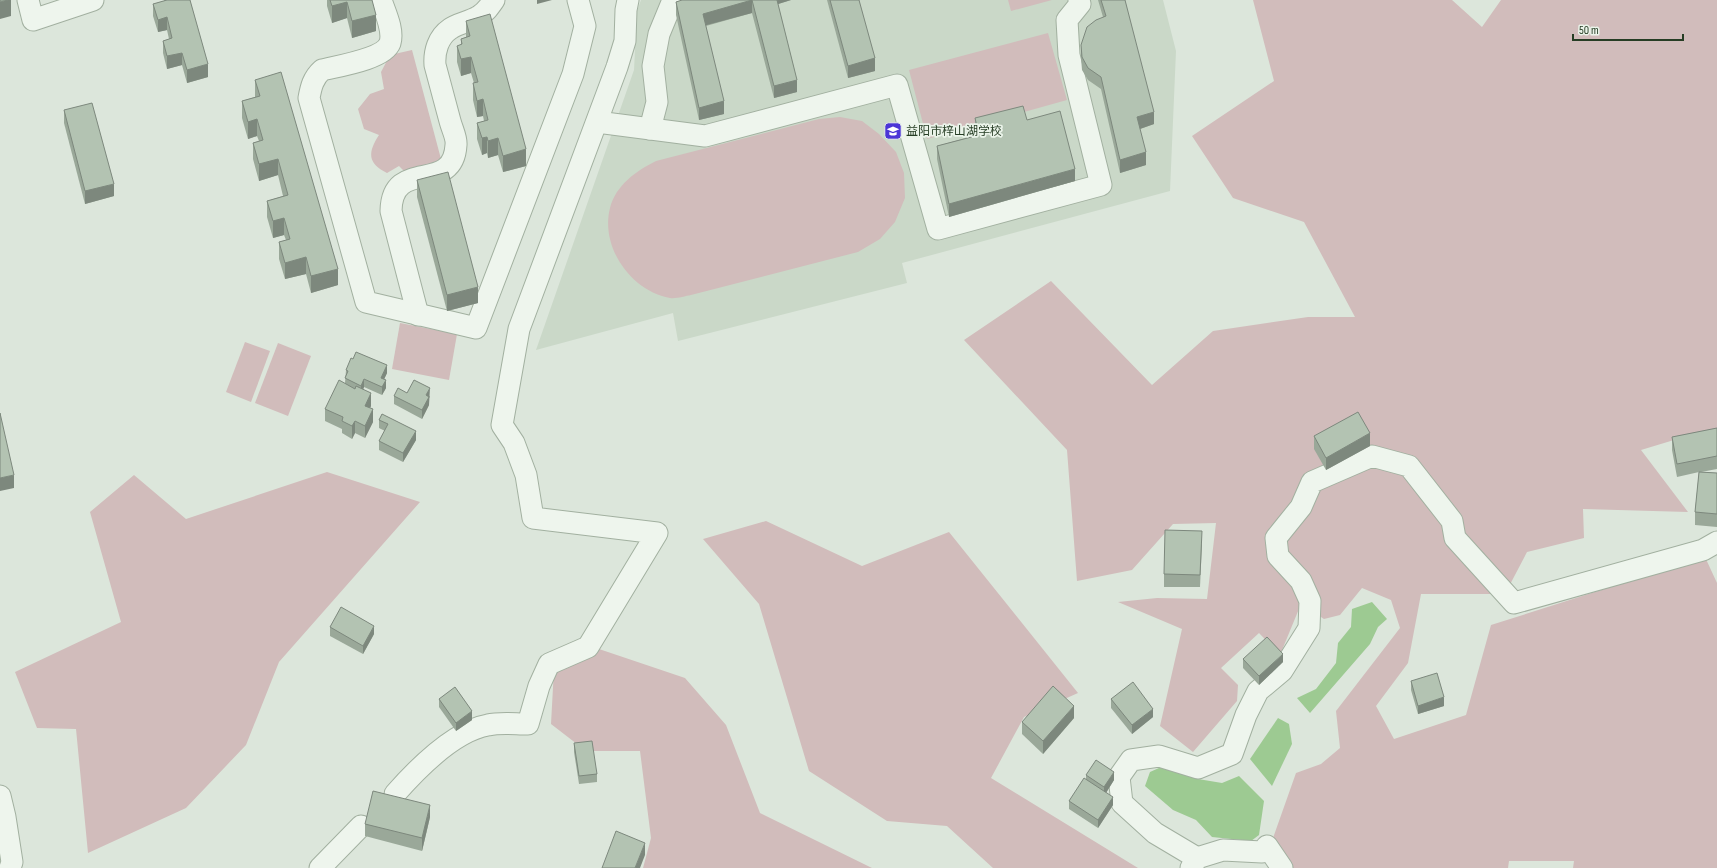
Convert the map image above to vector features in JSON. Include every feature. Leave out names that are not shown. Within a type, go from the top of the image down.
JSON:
[{"type":"street","points":[[28,0],[33,20],[93,0]]},
{"type":"street","points":[[381,0],[390,32],[390,43],[384,51],[374,56],[322,70],[316,76],[311,87],[309,98],[366,302],[476,328],[573,74],[585,26],[578,0]]},
{"type":"street","points":[[418,315],[391,211],[391,200],[397,188],[405,182],[440,172],[449,167],[454,157],[456,143],[435,65],[434,54],[439,41],[449,29],[478,17],[487,10],[494,0]]},
{"type":"street","points":[[395,794],[417,770],[459,736],[488,724],[528,724],[539,686],[549,664],[588,647],[658,533],[533,518],[526,475],[514,443],[502,425],[519,329],[617,67],[625,41],[628,0]]},
{"type":"street","points":[[650,129],[657,102],[653,66],[659,34],[673,0]]},
{"type":"street","points":[[597,122],[705,136],[897,85],[938,229],[1101,185],[1070,55],[1067,20],[1080,4],[1079,0]]},
{"type":"street","points":[[1282,868],[1267,846],[1262,852],[1223,850],[1194,863],[1155,833],[1122,803],[1119,777],[1131,760],[1159,756],[1198,768],[1232,754],[1246,715],[1258,691],[1282,671],[1309,628],[1310,601],[1301,581],[1278,556],[1276,538],[1301,507],[1312,482],[1372,456],[1409,466],[1452,521],[1455,538],[1514,603],[1703,550],[1717,542]]},
{"type":"street","points":[[0,796],[12,862],[10,868]]},
{"type":"street","points":[[320,868],[361,826]]},
{"type":"shaded area","name":"益阳市梓山湖学校","points":[[641,0],[1163,0],[1176,51],[1170,191],[902,263],[907,283],[678,341],[673,313],[536,350],[634,70],[637,11]]},
{"type":"shaded area","points":[[1008,0],[1052,0],[1011,11]]},
{"type":"shaded area","points":[[1253,0],[1452,0],[1482,27],[1501,0],[1717,0],[1717,434],[1674,440],[1641,450],[1688,512],[1583,509],[1584,538],[1527,552],[1505,594],[1421,594],[1408,663],[1376,706],[1394,739],[1466,715],[1491,625],[1705,557],[1717,583],[1717,868],[1573,868],[1574,861],[1509,861],[1508,868],[1283,868],[1273,838],[1296,773],[1321,764],[1340,748],[1336,711],[1400,628],[1391,600],[1362,588],[1340,615],[1324,619],[1301,604],[1280,655],[1259,633],[1221,668],[1238,685],[1237,701],[1193,752],[1160,726],[1182,629],[1118,602],[1157,598],[1207,599],[1216,523],[1173,524],[1132,570],[1077,581],[1067,450],[964,340],[1051,281],[1152,385],[1213,331],[1308,317],[1355,317],[1304,222],[1233,198],[1192,136],[1274,81]]},
{"type":"shaded area","points":[[1048,33],[1067,100],[927,139],[909,70]]},
{"type":"shaded area","points":[[412,50],[441,159],[408,175],[399,166],[387,173],[376,165],[371,157],[371,152],[375,141],[379,135],[364,129],[358,109],[370,94],[384,89],[381,72],[390,55]]},
{"type":"shaded area","points":[[840,117],[862,121],[879,134],[896,152],[904,173],[905,198],[895,222],[880,239],[858,252],[675,298],[656,294],[643,286],[631,277],[622,265],[614,252],[610,238],[608,223],[610,208],[617,192],[634,174],[641,169],[656,161],[819,119]]},
{"type":"shaded area","points":[[400,323],[457,334],[449,380],[392,369]]},
{"type":"shaded area","points":[[245,342],[270,351],[251,402],[226,392]]},
{"type":"shaded area","points":[[278,343],[311,356],[288,416],[255,403]]},
{"type":"shaded area","points":[[327,472],[420,502],[279,662],[246,745],[186,808],[88,853],[76,729],[37,728],[15,672],[121,622],[90,512],[134,475],[186,519]]},
{"type":"shaded area","points":[[766,521],[862,566],[949,532],[1078,693],[1024,717],[991,778],[1138,868],[993,868],[947,826],[887,821],[809,771],[759,604],[703,539]]},
{"type":"shaded area","points":[[1372,602],[1387,619],[1378,627],[1370,644],[1310,713],[1297,698],[1316,689],[1336,663],[1338,643],[1351,627],[1352,609]]},
{"type":"shaded area","points":[[599,649],[685,678],[726,725],[760,813],[872,868],[643,868],[651,838],[640,751],[586,751],[551,724],[554,669]]},
{"type":"shaded area","points":[[1278,718],[1289,724],[1292,744],[1272,786],[1250,759]]},
{"type":"shaded area","points":[[1170,763],[1198,779],[1222,783],[1239,776],[1264,801],[1259,835],[1251,841],[1212,837],[1196,820],[1173,810],[1145,786],[1150,772]]},
{"type":"building","points":[[167,0],[190,0],[208,64],[187,70],[182,53],[167,56],[163,41],[172,38],[167,17],[158,20],[153,4]]},
{"type":"building","points":[[330,0],[372,0],[376,15],[352,21],[347,2],[332,6]]},
{"type":"building","points":[[682,0],[752,0],[703,14],[724,101],[699,108],[676,2]]},
{"type":"building","points":[[752,0],[777,0],[797,80],[774,86]]},
{"type":"building","points":[[830,0],[859,0],[875,58],[848,66]]},
{"type":"building","points":[[1101,0],[1125,0],[1154,112],[1137,117],[1146,152],[1120,160],[1101,77],[1088,68],[1082,57],[1081,45],[1087,27],[1096,20],[1106,16]]},
{"type":"building","points":[[490,14],[526,149],[503,156],[498,138],[488,141],[487,137],[482,138],[477,123],[488,120],[483,99],[477,101],[473,83],[478,82],[471,57],[461,59],[457,46],[462,44],[461,39],[470,36],[466,21]]},
{"type":"building","points":[[281,72],[338,269],[311,276],[306,257],[285,263],[279,242],[290,239],[284,218],[273,221],[267,201],[288,195],[278,159],[259,164],[253,143],[263,140],[257,119],[248,122],[242,101],[260,96],[255,80]]},
{"type":"building","points":[[92,103],[114,184],[85,191],[64,110]]},
{"type":"building","points":[[1023,106],[1027,120],[1060,111],[1075,169],[949,204],[937,146],[979,135],[975,118]]},
{"type":"building","points":[[448,172],[478,287],[447,295],[417,180]]},
{"type":"building","points":[[356,352],[387,365],[381,378],[386,380],[382,387],[364,379],[361,386],[345,378],[348,371],[346,370],[351,358],[353,359]]},
{"type":"building","points":[[339,380],[355,389],[356,386],[371,393],[365,406],[373,409],[365,426],[355,421],[352,426],[342,421],[343,417],[325,409]]},
{"type":"building","points":[[414,380],[430,388],[426,395],[429,397],[422,410],[394,396],[398,388],[407,393]]},
{"type":"building","points":[[1358,412],[1370,433],[1326,458],[1314,436]]},
{"type":"building","points":[[0,413],[14,475],[0,478]]},
{"type":"building","points":[[382,414],[416,431],[403,453],[379,441],[388,424],[379,420]]},
{"type":"building","points":[[1717,428],[1717,456],[1677,464],[1672,437]]},
{"type":"building","points":[[1699,472],[1717,473],[1717,514],[1695,512]]},
{"type":"building","points":[[1165,530],[1202,531],[1200,575],[1164,574]]},
{"type":"building","points":[[341,607],[374,626],[363,646],[330,627]]},
{"type":"building","points":[[1267,637],[1283,654],[1259,676],[1243,659]]},
{"type":"building","points":[[1437,673],[1444,697],[1418,706],[1411,681]]},
{"type":"building","points":[[1133,682],[1153,709],[1132,725],[1111,699]]},
{"type":"building","points":[[1053,686],[1074,706],[1043,741],[1022,722]]},
{"type":"building","points":[[455,687],[472,711],[456,723],[439,699]]},
{"type":"building","points":[[592,741],[597,774],[579,776],[574,743]]},
{"type":"building","points":[[1096,760],[1114,772],[1104,787],[1086,775]]},
{"type":"building","points":[[1084,778],[1113,797],[1098,820],[1069,801]]},
{"type":"building","points":[[373,791],[430,805],[422,838],[365,824]]},
{"type":"building","points":[[616,831],[645,843],[635,868],[602,868]]},
{"type":"place","name":"益阳市梓山湖学校","points":[[893,131]]}]
